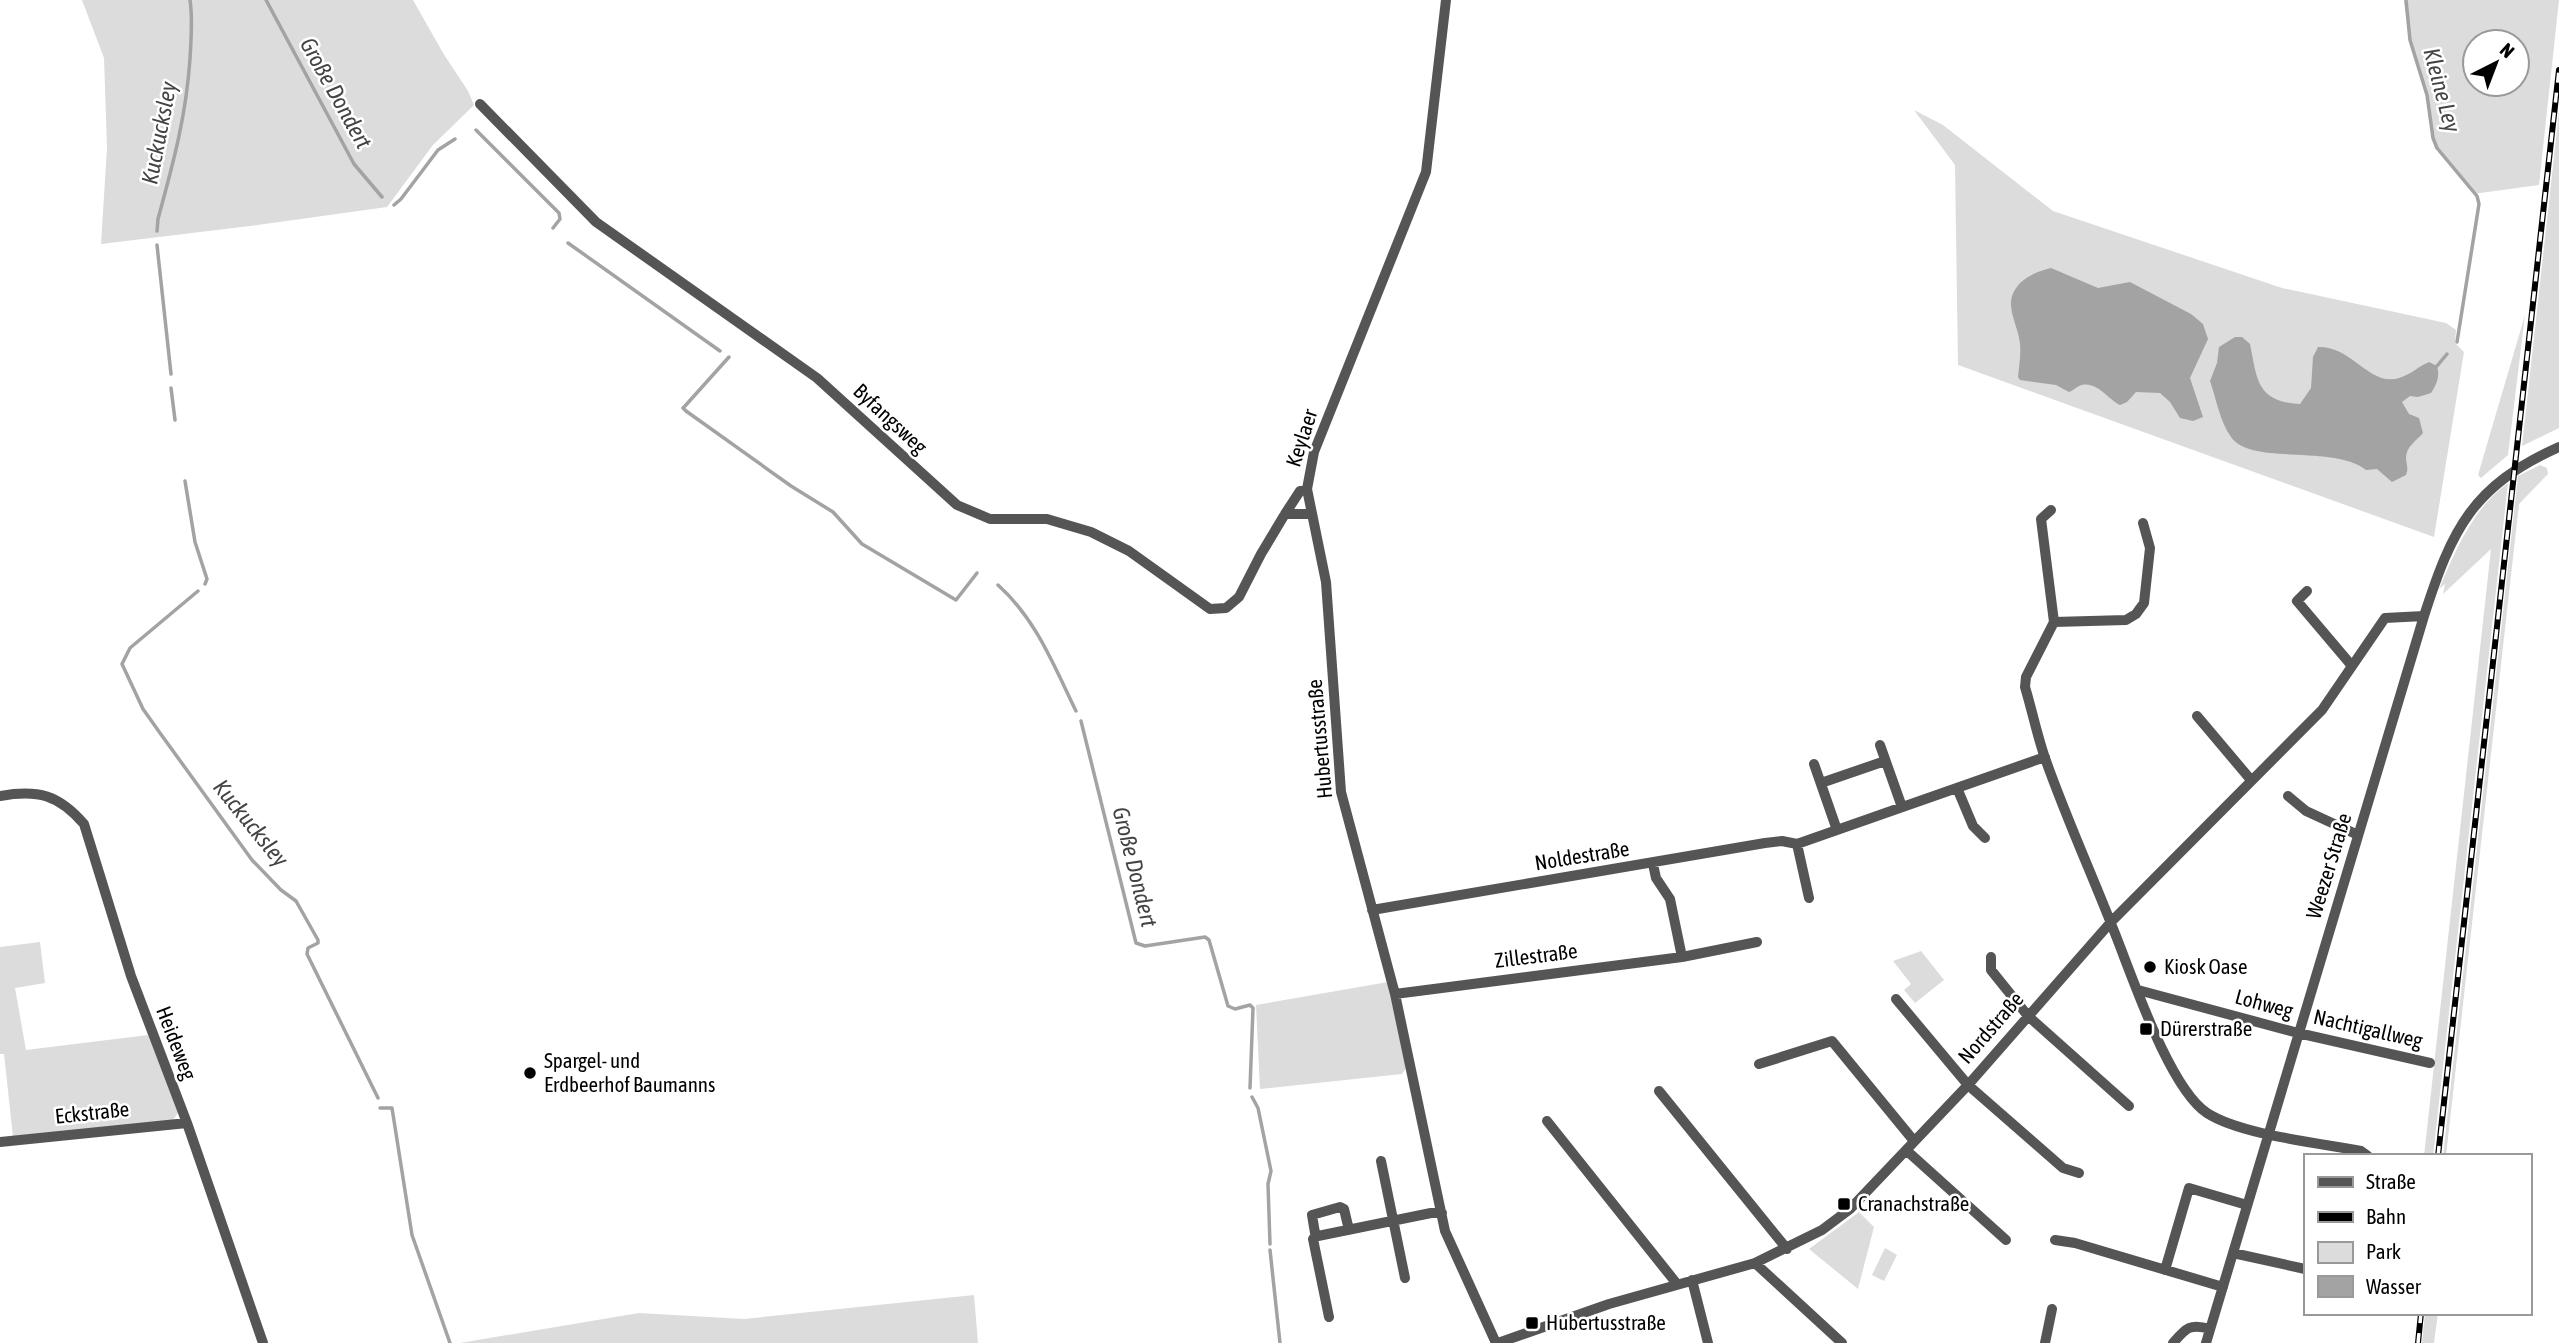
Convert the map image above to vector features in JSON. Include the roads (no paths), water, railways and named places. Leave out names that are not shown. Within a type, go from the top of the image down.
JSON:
[{"type":"street","name":"Keylaer","points":[[1307,489],[1314,452],[1426,172],[1446,0]]},
{"type":"street","name":"Byfangsweg","points":[[480,104],[596,222],[817,378],[948,499],[978,516],[1001,520],[1046,519],[1091,531],[1129,551],[1210,609],[1220,610],[1239,597],[1285,514],[1300,491],[1307,489]]},
{"type":"street","name":"Weezer Straße","points":[[2206,1343],[2424,616],[2446,554],[2456,533],[2480,499],[2498,481],[2559,447]]},
{"type":"street","name":"Hubertusstraße","points":[[1307,489],[1326,582],[1341,792],[1395,994],[1445,1231],[1497,1343]]},
{"type":"street","points":[[2052,510],[2041,519],[2054,622],[2026,677],[2025,687],[2045,757],[2138,990],[2178,1080],[2197,1105],[2222,1121],[2365,1154]]},
{"type":"street","points":[[1285,514],[1310,514]]},
{"type":"street","points":[[2054,622],[2126,620],[2136,614],[2144,603],[2150,548],[2143,523]]},
{"type":"street","points":[[2307,591],[2297,601],[2353,666]]},
{"type":"street","name":"Nordstraße","points":[[1497,1343],[1609,1304],[1755,1264],[1822,1230],[1850,1209],[1968,1085],[2111,922],[2322,710],[2385,618],[2424,616]]},
{"type":"street","points":[[2197,716],[2251,780]]},
{"type":"street","points":[[1880,745],[1902,807]]},
{"type":"street","name":"Noldestraße","points":[[1373,910],[1765,843],[1782,841],[1797,844],[2045,757]]},
{"type":"street","points":[[1821,783],[1885,761]]},
{"type":"street","points":[[1814,764],[1837,830]]},
{"type":"street","points":[[1957,788],[1973,826],[1985,838]]},
{"type":"street","name":"Heideweg","points":[[0,796],[21,792],[52,797],[70,807],[84,824],[131,976],[187,1123],[263,1343]]},
{"type":"street","points":[[2288,796],[2306,811],[2358,835]]},
{"type":"street","points":[[1797,844],[1809,898]]},
{"type":"street","points":[[1653,864],[1656,877],[1670,899],[1682,957]]},
{"type":"street","name":"Zillestraße","points":[[1395,994],[1682,957],[1757,942]]},
{"type":"street","points":[[1991,957],[1991,970],[2028,1016],[2129,1106]]},
{"type":"street","name":"Lohweg","points":[[2138,990],[2298,1033]]},
{"type":"street","points":[[1896,999],[1968,1085],[2063,1168],[2079,1172]]},
{"type":"street","name":"Nachtigallweg","points":[[2298,1033],[2430,1063]]},
{"type":"street","points":[[1759,1064],[1832,1041],[1914,1141]]},
{"type":"street","points":[[1659,1091],[1787,1249]]},
{"type":"street","points":[[1546,1121],[1677,1284]]},
{"type":"street","name":"Eckstraße","points":[[0,1142],[187,1123]]},
{"type":"street","points":[[1906,1150],[2006,1240]]},
{"type":"street","points":[[1381,1161],[1405,1278]]},
{"type":"street","points":[[2165,1270],[2189,1188],[2247,1205]]},
{"type":"street","points":[[1329,1317],[1313,1239],[1316,1234],[1313,1213],[1340,1207],[1344,1209],[1349,1230]]},
{"type":"street","points":[[1316,1234],[1442,1213]]},
{"type":"street","points":[[2055,1240],[2075,1243],[2223,1287]]},
{"type":"street","points":[[2233,1253],[2304,1269]]},
{"type":"street","points":[[1755,1264],[1842,1343]]},
{"type":"street","points":[[1692,1280],[1708,1343]]},
{"type":"street","points":[[2045,1343],[2052,1309]]},
{"type":"street","points":[[2173,1343],[2187,1327],[2197,1325],[2210,1329]]},
{"type":"water","points":[[2051,268],[2098,288],[2130,282],[2191,314],[2203,324],[2208,339],[2190,378],[2203,417],[2193,421],[2180,418],[2170,402],[2160,393],[2136,392],[2120,405],[2091,385],[2079,386],[2069,392],[2056,385],[2020,380],[2020,344],[2011,306],[2012,298],[2018,285],[2024,280]]},
{"type":"water","points":[[2235,337],[2242,337],[2250,344],[2261,386],[2275,399],[2286,402],[2300,404],[2311,388],[2313,357],[2318,347],[2341,353],[2369,372],[2388,379],[2403,377],[2429,362],[2437,366],[2437,380],[2431,393],[2418,397],[2410,396],[2402,402],[2409,414],[2419,418],[2423,433],[2408,450],[2406,475],[2392,482],[2377,469],[2366,470],[2352,462],[2256,451],[2241,446],[2231,437],[2224,424],[2210,381],[2217,363],[2219,347]]},
{"type":"waterway","name":"Kuckucksley","points":[[157,231],[185,101],[191,37],[190,0]]},
{"type":"waterway","name":"Große Dondert","points":[[266,0],[354,164],[382,197]]},
{"type":"waterway","name":"Kleine Ley","points":[[2406,0],[2410,40],[2427,95],[2433,138],[2437,148],[2477,196],[2479,204],[2457,342]]},
{"type":"waterway","name":"Große Dondert","points":[[476,130],[559,213],[560,219],[553,228]]},
{"type":"waterway","name":"Große Dondert","points":[[394,205],[438,150],[455,139]]},
{"type":"waterway","name":"Große Dondert","points":[[568,243],[720,351]]},
{"type":"waterway","name":"Kuckucksley","points":[[157,245],[171,374]]},
{"type":"waterway","name":"Kleine Ley","points":[[2437,366],[2447,354]]},
{"type":"waterway","name":"Große Dondert","points":[[729,357],[683,408],[686,411],[791,486],[833,512],[862,544],[956,600],[977,573]]},
{"type":"waterway","name":"Kuckucksley","points":[[171,388],[175,420]]},
{"type":"waterway","name":"Kuckucksley","points":[[185,481],[195,542],[207,579],[205,584]]},
{"type":"waterway","name":"Große Dondert","points":[[998,585],[1034,628],[1076,711]]},
{"type":"waterway","name":"Kuckucksley","points":[[198,591],[130,648],[122,664],[143,709],[252,860],[281,890],[296,901],[318,940],[318,943],[308,948],[307,954],[378,1098]]},
{"type":"waterway","name":"Große Dondert","points":[[1081,721],[1136,943],[1145,946],[1205,937],[1209,940],[1228,1006],[1235,1009],[1250,1005],[1253,1008],[1250,1088]]},
{"type":"waterway","points":[[1252,1097],[1258,1108],[1271,1171],[1268,1184],[1270,1244]]},
{"type":"waterway","name":"Kuckucksley","points":[[380,1108],[392,1108],[412,1235],[450,1343]]},
{"type":"waterway","points":[[1270,1250],[1280,1343]]},
{"type":"railway","points":[[2438,1154],[2559,70]]},
{"type":"railway","points":[[2418,1343],[2421,1315]]},
{"type":"place","name":"Kiosk Oase","points":[[2150,967]]},
{"type":"place","name":"Dürerstraße","points":[[2146,1029]]},
{"type":"place","name":"Spargel- und Erdbeerhof Baumanns","points":[[530,1073]]},
{"type":"place","name":"Cranachstraße","points":[[1844,1204]]},
{"type":"place","name":"Hubertusstraße","points":[[1532,1323]]}]
